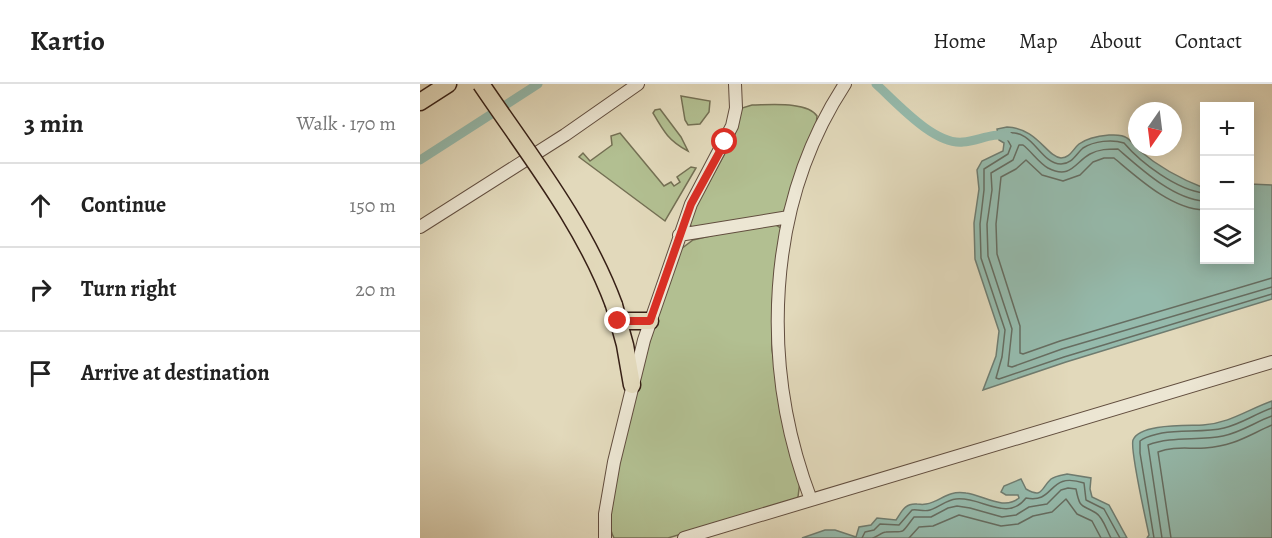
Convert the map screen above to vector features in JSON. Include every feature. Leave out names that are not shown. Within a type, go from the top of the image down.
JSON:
[{"type":"main road","points":[[420,102],[448,84]]},
{"type":"main road","points":[[481,84],[576,225],[598,265],[616,313],[632,385]]},
{"type":"main road","points":[[616,313],[650,321]]},
{"type":"street","points":[[420,227],[565,135],[639,84]]},
{"type":"street","points":[[606,538],[604,524],[606,504],[632,385],[650,321],[691,204],[732,126],[737,102],[735,84]]},
{"type":"street","points":[[811,500],[786,411],[779,361],[779,284],[789,217],[809,154],[826,116],[845,84]]},
{"type":"street","points":[[679,235],[789,217]]},
{"type":"street","points":[[684,538],[1272,362]]},
{"type":"shaded area","points":[[681,96],[710,101],[709,112],[700,124],[688,125]]},
{"type":"shaded area","points":[[752,105],[797,106],[812,111],[817,116],[785,209],[781,214],[692,228],[689,222],[690,217],[734,137],[742,108]]},
{"type":"shaded area","points":[[660,109],[681,137],[688,151],[671,140],[660,126],[653,113]]},
{"type":"shaded area","points":[[620,133],[664,186],[671,182],[674,186],[680,182],[677,177],[691,167],[696,168],[665,221],[579,157],[583,153],[590,161],[612,145],[611,136]]},
{"type":"shaded area","points":[[757,225],[776,225],[781,228],[772,303],[772,350],[786,433],[800,481],[798,497],[794,501],[668,538],[614,538],[610,523],[624,434],[640,372],[681,249],[693,240]]},
{"type":"water","points":[[1007,127],[1026,132],[1051,153],[1061,158],[1067,157],[1079,144],[1089,139],[1109,135],[1123,136],[1128,138],[1128,156],[1147,156],[1163,168],[1200,186],[1200,264],[1254,264],[1254,184],[1272,185],[1272,299],[983,390],[996,356],[999,331],[975,259],[974,223],[979,189],[977,170],[982,161],[1003,151],[1004,143],[999,140],[997,129]]},
{"type":"water","points":[[1272,401],[1272,538],[1147,538],[1149,535],[1134,457],[1133,440],[1137,435],[1155,428],[1222,422]]},
{"type":"water","points":[[1067,474],[1091,478],[1092,497],[1109,505],[1127,538],[802,538],[825,530],[835,530],[856,537],[859,527],[871,525],[877,518],[896,520],[904,508],[910,505],[931,503],[953,493],[973,494],[1000,503],[1013,502],[1019,498],[1018,495],[1006,495],[1001,492],[1004,486],[1021,479],[1026,489],[1039,493],[1051,479]]},
{"type":"waterway","points":[[420,160],[538,84]]},
{"type":"waterway","points":[[876,84],[916,121],[940,137],[963,142],[997,135],[1008,136]]},
{"type":"route","points":[[618,321],[650,321],[691,204],[725,142]]}]
